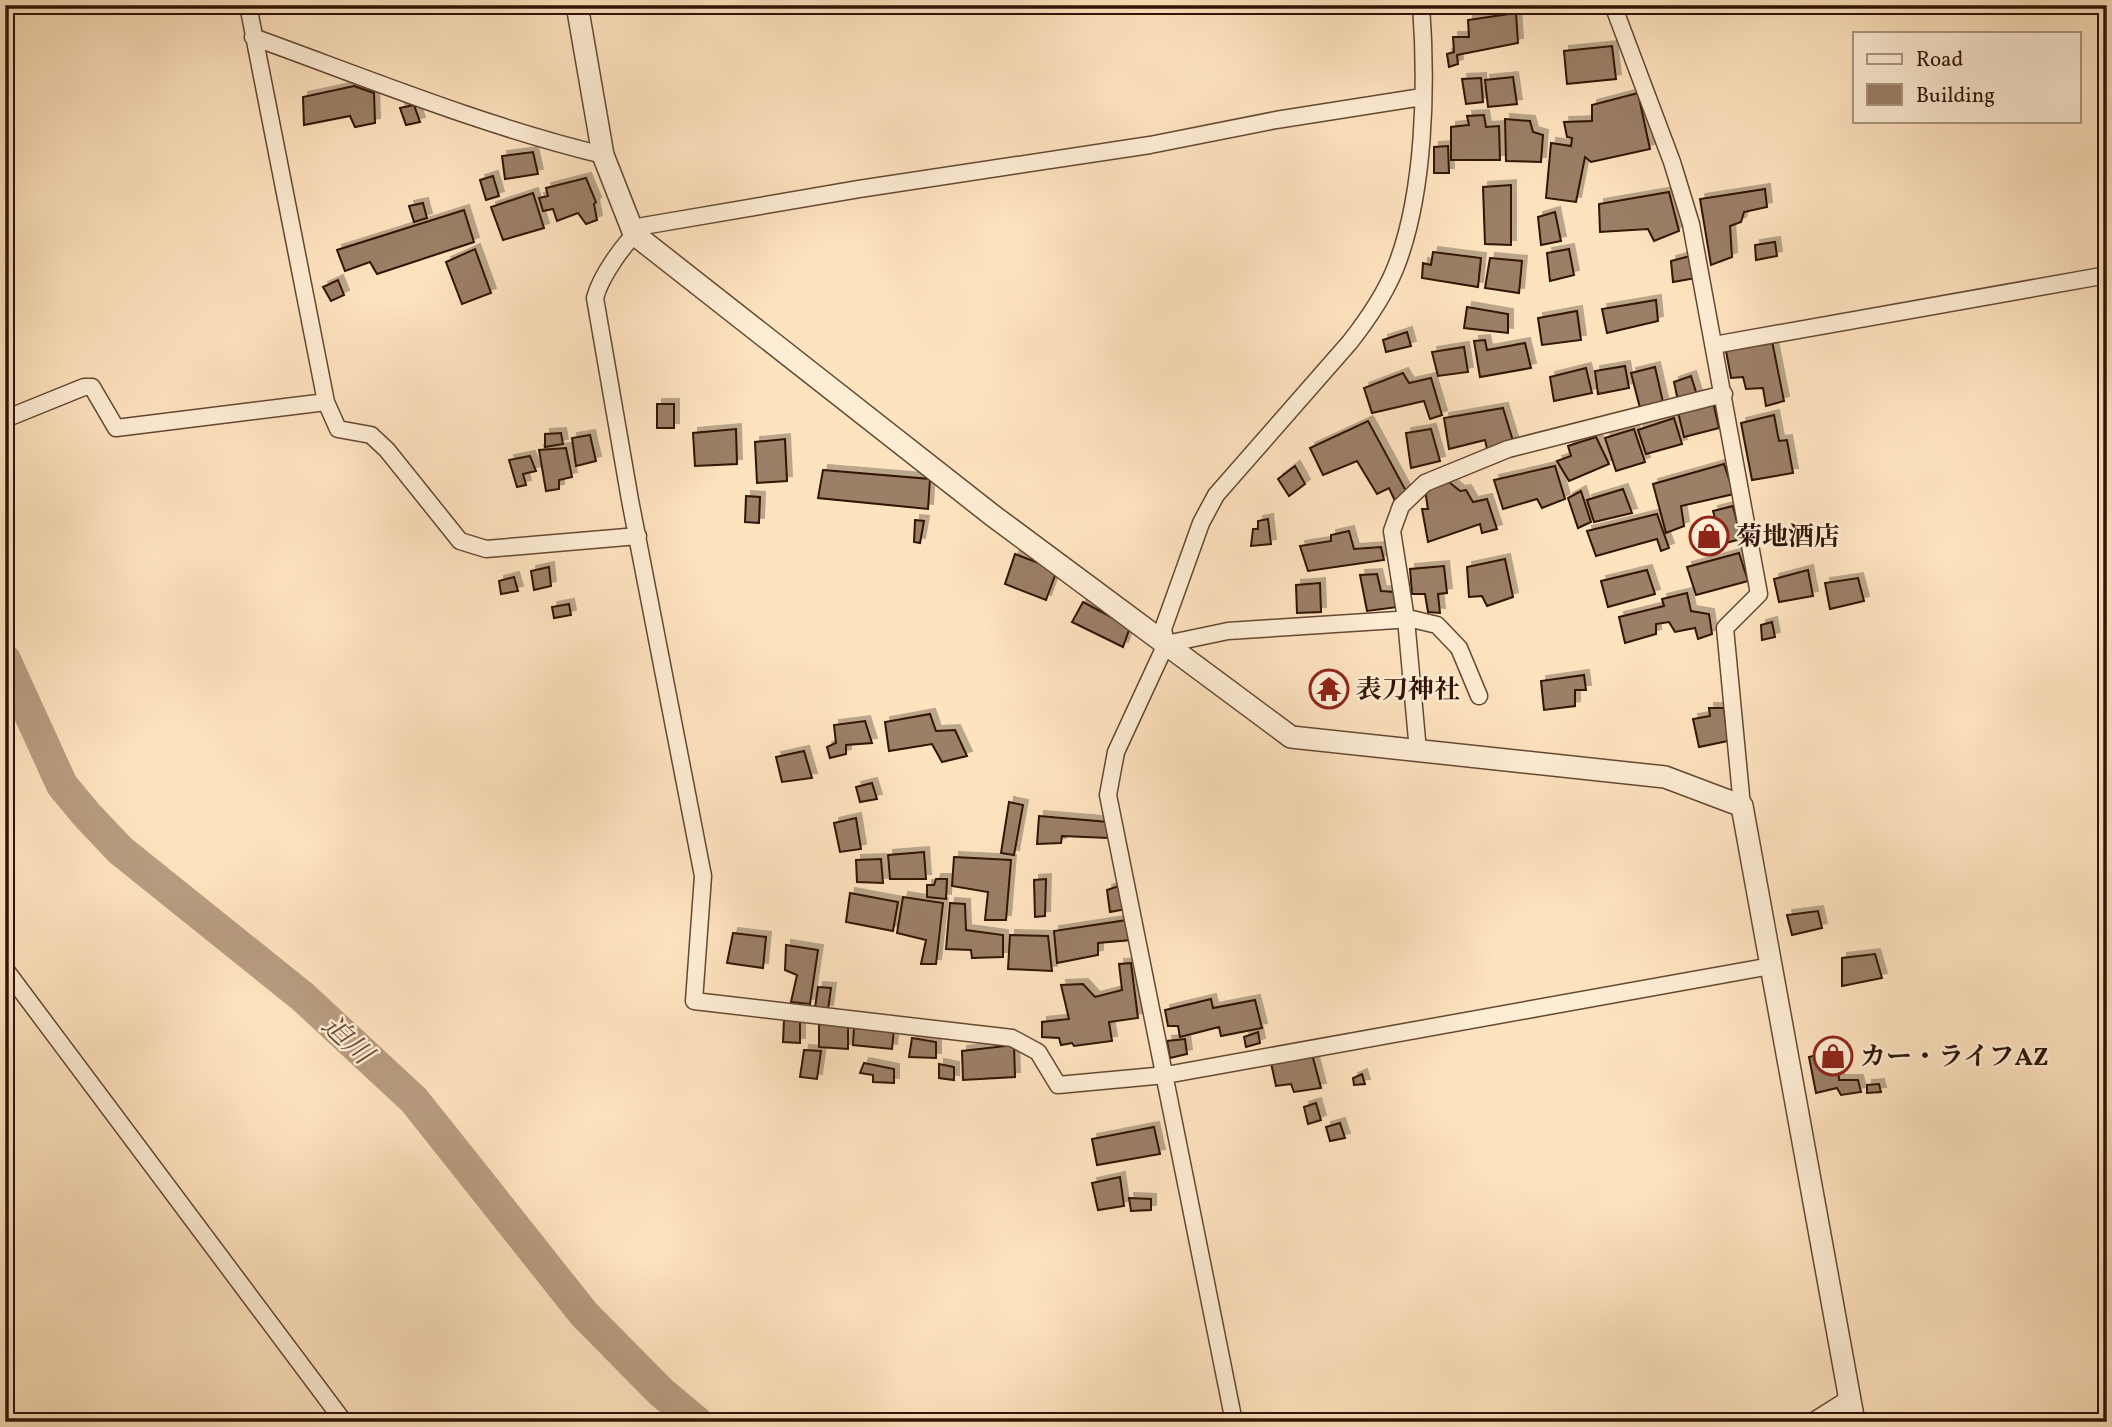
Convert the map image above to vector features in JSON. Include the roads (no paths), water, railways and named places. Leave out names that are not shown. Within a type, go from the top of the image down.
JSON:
[{"type":"street","points":[[248,5],[326,402],[338,429],[371,435],[387,450],[460,541],[486,549],[638,536]]},
{"type":"street","points":[[577,5],[603,155],[634,234],[992,515],[1291,737],[1665,777],[1742,806]]},
{"type":"street","points":[[1234,1422],[1108,795],[1115,752],[1166,645],[1163,629],[1202,523],[1216,495],[1350,342],[1369,317],[1394,271],[1410,219],[1421,135],[1421,5]]},
{"type":"street","points":[[1613,5],[1672,162],[1691,224],[1759,594],[1725,628],[1742,806],[1854,1422]]},
{"type":"street","points":[[253,37],[481,121],[538,140],[603,155]]},
{"type":"street","points":[[1422,97],[1276,120],[1150,145],[859,189],[643,226],[634,234],[599,284],[595,298],[703,876],[694,1001],[1012,1038],[1038,1052],[1058,1086],[1166,1076],[1771,966]]},
{"type":"street","points":[[1714,345],[2107,275]]},
{"type":"street","points":[[5,419],[84,387],[92,387],[99,395],[116,429],[326,402]]},
{"type":"street","points":[[1418,751],[1406,620],[1392,531],[1401,506],[1425,483],[1508,449],[1724,394]]},
{"type":"street","points":[[1166,645],[1228,631],[1412,619],[1437,625],[1459,648],[1479,696]]},
{"type":"street","points":[[5,993],[7,972]]},
{"type":"street","points":[[7,972],[344,1422]]},
{"type":"street","points":[[1812,1422],[1850,1398]]},
{"type":"waterway","name":"迫川","points":[[5,660],[62,785],[86,814],[120,850],[303,997],[414,1100],[584,1314],[661,1392],[697,1422]]},
{"type":"place","name":"菊地酒店","points":[[1709,536]]},
{"type":"place","name":"表刀神社","points":[[1329,689]]},
{"type":"place","name":"カー・ライフAZ","points":[[1833,1056]]}]
